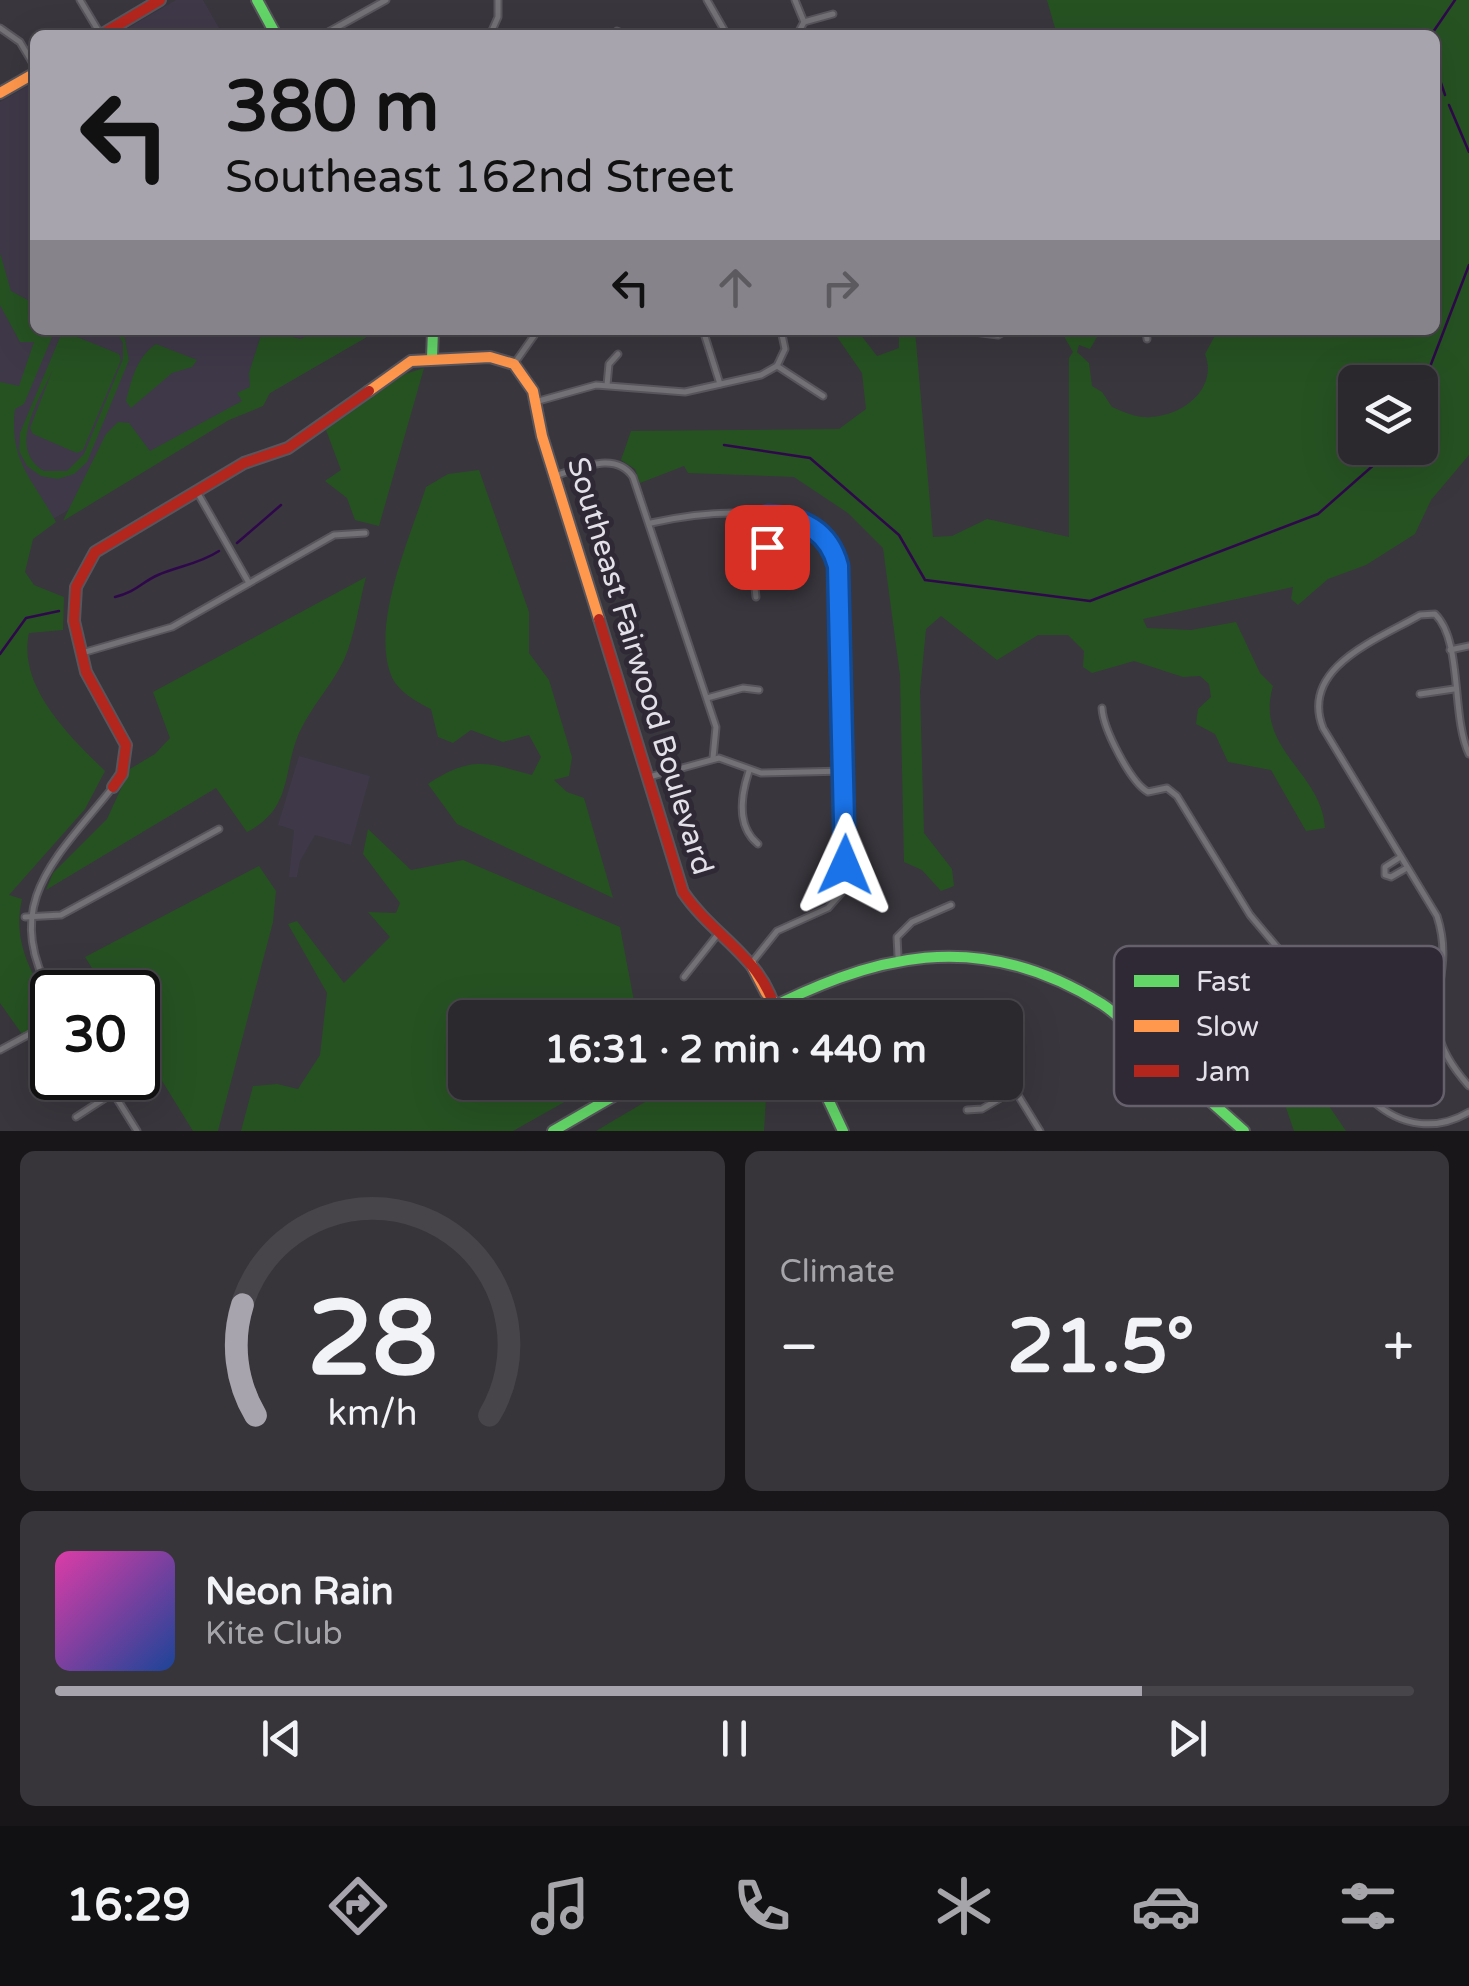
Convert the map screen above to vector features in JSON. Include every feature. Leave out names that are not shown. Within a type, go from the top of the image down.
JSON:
[{"type":"street","points":[[80,0],[98,30]]},
{"type":"street","points":[[109,30],[160,0]]},
{"type":"street","points":[[256,0],[273,30]]},
{"type":"street","points":[[332,30],[386,0]]},
{"type":"street","points":[[492,30],[498,18],[498,0]]},
{"type":"street","points":[[707,0],[724,30]]},
{"type":"street","points":[[795,0],[804,22]]},
{"type":"street","points":[[800,30],[804,22],[833,14]]},
{"type":"street","points":[[0,28],[20,42],[30,61]]},
{"type":"street","points":[[0,93],[30,73]]},
{"type":"street","points":[[432,358],[433,335]]},
{"type":"street","points":[[38,970],[32,960],[25,917],[40,877],[122,774],[126,745],[90,681],[82,653],[74,604],[83,570],[105,543],[244,463],[288,448],[397,366],[432,358],[490,357],[514,364],[534,335]]},
{"type":"street","points":[[705,335],[720,384]]},
{"type":"street","points":[[536,402],[607,385],[686,392],[761,375],[778,366],[785,350],[782,335]]},
{"type":"street","points":[[607,385],[610,364],[618,354]]},
{"type":"street","name":"Southeast Fairwood Boulevard","points":[[514,364],[530,384],[536,402],[554,476],[683,892],[718,934],[751,964],[762,968],[775,1000]]},
{"type":"street","points":[[778,366],[823,396]]},
{"type":"street","points":[[554,476],[607,462],[623,466],[634,477],[716,727],[713,758]]},
{"type":"street","points":[[196,490],[249,583]]},
{"type":"street","points":[[756,597],[754,579],[767,547],[768,516]]},
{"type":"street","points":[[651,523],[676,517],[790,518],[817,530],[832,549],[838,566],[844,771],[842,891],[828,908],[777,931],[751,964]]},
{"type":"street","points":[[82,653],[172,627],[334,535],[365,533]]},
{"type":"street","points":[[1438,946],[1437,916],[1323,728],[1319,698],[1335,666],[1430,612],[1441,619],[1469,754]]},
{"type":"street","points":[[1450,650],[1469,646]]},
{"type":"street","points":[[707,698],[743,688],[758,690]]},
{"type":"street","points":[[1420,694],[1454,689]]},
{"type":"street","points":[[1102,708],[1108,734],[1141,788],[1148,792],[1167,788],[1178,796],[1250,916],[1275,946]]},
{"type":"street","points":[[648,776],[713,758],[750,771],[844,771]]},
{"type":"street","points":[[750,771],[742,809],[750,838],[758,844]]},
{"type":"street","points":[[25,917],[61,915],[219,829]]},
{"type":"street","points":[[1399,858],[1385,867],[1384,874],[1391,878],[1406,869]]},
{"type":"street","points":[[898,956],[897,936],[903,929],[950,905]]},
{"type":"street","points":[[684,978],[718,934]]},
{"type":"street","points":[[784,1000],[850,968],[898,956],[953,955],[996,961],[1066,984],[1114,1014]]},
{"type":"street","points":[[0,1050],[30,1034]]},
{"type":"street","points":[[1444,1052],[1469,1086]]},
{"type":"street","points":[[76,1116],[102,1100]]},
{"type":"street","points":[[117,1100],[137,1131]]},
{"type":"street","points":[[553,1131],[607,1100]]},
{"type":"street","points":[[828,1100],[843,1131]]},
{"type":"street","points":[[967,1110],[982,1109],[997,1100]]},
{"type":"street","points":[[1020,1100],[1040,1131]]},
{"type":"street","points":[[1216,1106],[1244,1131]]},
{"type":"street","points":[[1381,1106],[1396,1117],[1425,1126],[1446,1124],[1469,1112]]},
{"type":"shaded area","points":[[176,0],[203,0],[220,30],[125,30]]},
{"type":"shaded area","points":[[30,85],[30,335],[370,335],[46,523],[0,443],[0,102]]},
{"type":"shaded area","points":[[299,756],[370,776],[351,845],[315,835],[300,861],[297,877],[289,877],[294,830],[278,825]]},
{"type":"green space","points":[[1047,0],[1469,0],[1469,455],[1431,500],[1415,534],[1366,565],[1328,579],[1298,605],[1291,599],[1293,587],[1143,619],[1147,628],[1191,630],[1236,622],[1260,673],[1273,686],[1273,727],[1280,744],[1313,791],[1325,828],[1306,831],[1271,770],[1228,762],[1215,734],[1196,724],[1198,709],[1211,697],[1209,684],[1200,676],[1183,677],[1134,661],[1092,673],[1083,667],[1084,651],[1068,635],[1038,635],[997,660],[941,616],[926,629],[920,691],[924,833],[952,869],[954,886],[941,891],[922,870],[904,862],[900,675],[883,548],[848,513],[794,477],[688,473],[684,466],[640,483],[635,469],[621,460],[631,431],[839,429],[866,409],[862,373],[836,335],[861,335],[877,356],[899,348],[899,335],[915,335],[933,537],[952,536],[987,519],[1069,537],[1069,358],[1073,352],[1065,335],[1098,335],[1090,349],[1079,345],[1077,352],[1089,363],[1092,386],[1102,392],[1112,407],[1131,415],[1164,415],[1186,405],[1203,388],[1208,366],[1205,354],[1215,335],[1440,335],[1440,30],[1056,30]]},
{"type":"green space","points":[[0,253],[11,291],[30,301],[30,335],[53,335],[24,404],[15,409],[19,456],[56,522],[33,539],[25,572],[34,585],[64,597],[63,630],[29,633],[31,673],[50,710],[105,771],[85,809],[9,895],[22,899],[20,929],[32,970],[30,1029],[22,1034],[0,1003],[0,382],[19,386],[34,342],[20,342],[0,305]]},
{"type":"green space","points":[[61,335],[75,336],[119,354],[121,360],[83,450],[77,453],[33,434],[30,428],[53,369],[34,408],[27,437],[33,461],[44,471],[67,471],[84,454],[123,359],[123,343],[118,335],[124,335],[129,360],[87,462],[74,474],[58,479],[41,476],[27,466],[19,451],[20,433]]},
{"type":"green space","points":[[261,335],[301,339],[308,335],[370,335],[270,393],[263,406],[229,420],[63,521],[106,434],[118,422],[129,423],[150,451],[242,401],[237,393],[250,387],[249,373]]},
{"type":"green space","points":[[156,344],[197,360],[192,367],[172,373],[131,408],[126,401],[136,369]]},
{"type":"green space","points":[[424,368],[379,526],[355,520],[347,498],[325,481],[341,470],[326,430],[405,374]]},
{"type":"green space","points":[[479,470],[529,612],[529,653],[549,680],[572,757],[569,776],[554,780],[567,792],[584,798],[613,898],[457,824],[428,784],[456,769],[478,764],[532,775],[541,757],[529,735],[503,742],[471,730],[453,743],[438,737],[431,709],[403,691],[391,675],[386,654],[389,606],[426,487],[448,474]]},
{"type":"green space","points":[[366,577],[344,660],[299,733],[279,801],[262,822],[247,832],[216,788],[46,890],[53,873],[107,819],[130,769],[155,754],[170,738],[153,692]]},
{"type":"green space","points":[[368,829],[411,870],[463,860],[620,927],[634,1000],[448,1000],[448,1100],[568,1100],[513,1131],[241,1131],[253,1086],[277,1084],[298,1089],[320,1055],[327,993],[288,924],[297,921],[344,983],[390,937],[368,912],[396,913],[400,903],[363,854]]},
{"type":"green space","points":[[259,866],[276,891],[273,922],[218,1131],[193,1131],[160,1078],[160,970],[93,970],[85,957]]},
{"type":"green space","points":[[648,1100],[766,1100],[764,1131],[596,1131]]},
{"type":"green space","points":[[1285,1106],[1329,1106],[1346,1131],[1294,1131]]},
{"type":"waterway","points":[[1434,30],[1455,0]]},
{"type":"waterway","points":[[1440,80],[1445,95]]},
{"type":"waterway","points":[[1449,105],[1469,152]]},
{"type":"waterway","points":[[1431,365],[1469,265]]},
{"type":"waterway","points":[[724,445],[810,458],[899,535],[925,580],[1090,601],[1318,514],[1374,465]]},
{"type":"waterway","points":[[237,543],[281,505]]},
{"type":"waterway","points":[[115,597],[219,551]]},
{"type":"waterway","points":[[0,654],[26,618],[59,611]]},
{"type":"traffic: fast","points":[[257,0],[273,30]]},
{"type":"traffic: fast","points":[[432,358],[433,335]]},
{"type":"traffic: fast","points":[[788,1000],[883,965],[925,958],[968,957],[1012,964],[1056,980],[1114,1013]]},
{"type":"traffic: fast","points":[[553,1131],[607,1100]]},
{"type":"traffic: fast","points":[[828,1100],[843,1131]]},
{"type":"traffic: fast","points":[[1216,1106],[1244,1131]]},
{"type":"traffic: slow","points":[[0,93],[30,76]]},
{"type":"traffic: slow","points":[[369,391],[411,361],[490,357],[514,364],[533,391],[542,436],[599,619]]},
{"type":"traffic: slow","points":[[751,964],[772,1000]]},
{"type":"traffic: jam","points":[[109,30],[160,0]]},
{"type":"traffic: jam","points":[[113,787],[122,774],[126,745],[86,672],[74,621],[76,587],[95,552],[244,463],[288,448],[369,391]]},
{"type":"traffic: jam","points":[[599,619],[683,892],[751,965],[772,1000]]},
{"type":"route","points":[[767,547],[768,516],[784,516],[817,530],[828,541],[838,566],[845,865]]}]
